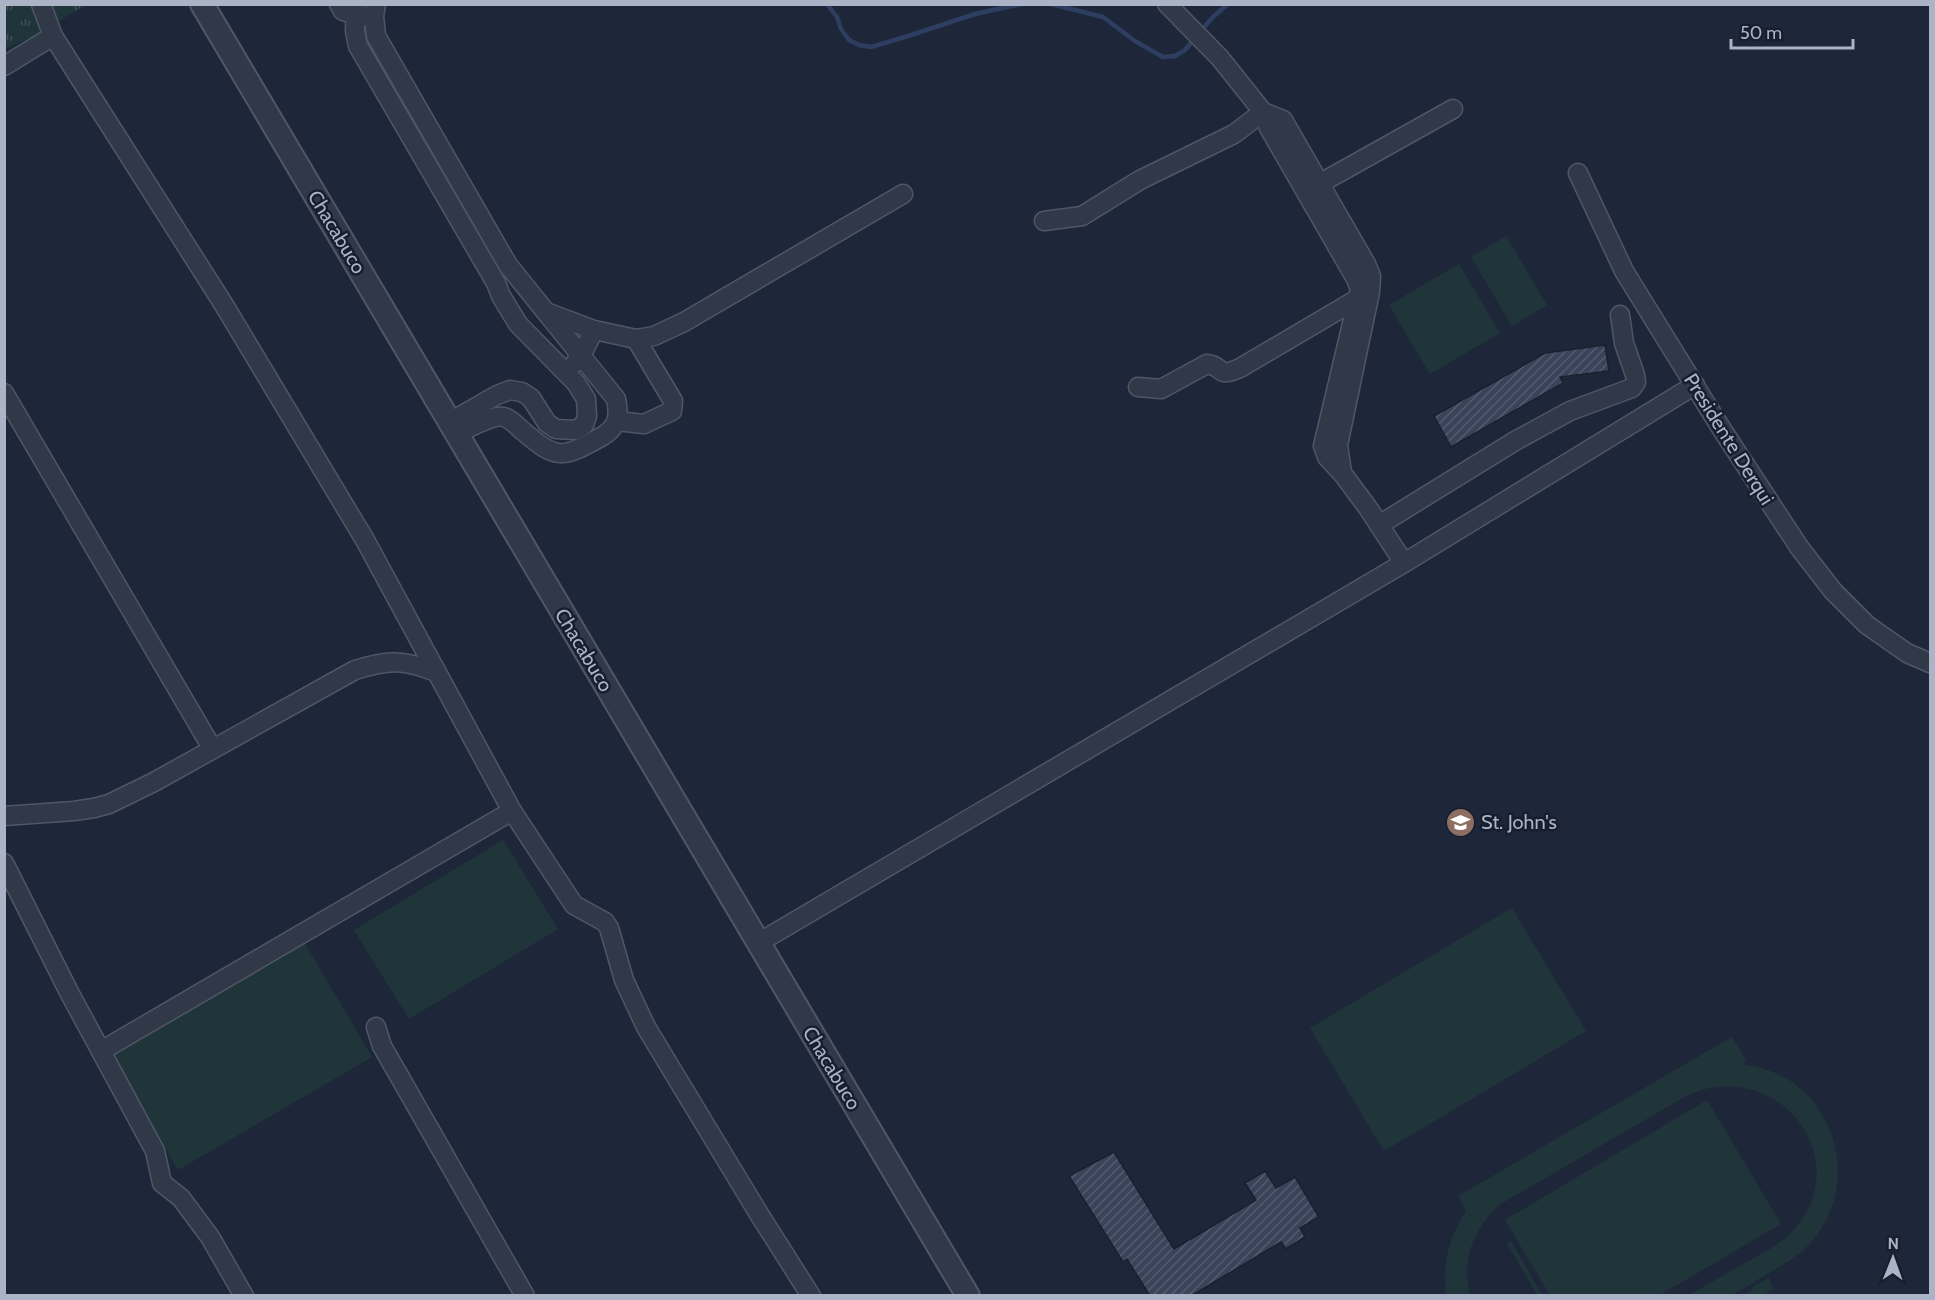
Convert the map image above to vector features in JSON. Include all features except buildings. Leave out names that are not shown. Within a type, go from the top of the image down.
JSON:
[{"type":"street","points":[[41,4],[53,36],[225,305],[365,540],[512,811],[574,904],[604,922],[609,928],[624,980],[646,1027],[811,1296]]},
{"type":"street","name":"Chacabuco","points":[[202,4],[968,1296]]},
{"type":"street","points":[[339,4],[343,11],[366,10]]},
{"type":"street","points":[[1167,4],[1220,58],[1263,112],[1282,120],[1360,290],[1365,295]]},
{"type":"street","points":[[366,10],[355,31],[358,46],[496,283],[513,317],[576,383],[586,399],[587,416],[584,425],[576,430],[556,429],[547,423],[531,398],[522,392],[510,390],[497,395],[453,428]]},
{"type":"street","points":[[366,10],[376,36],[503,255],[522,284],[616,399],[619,411],[618,421],[610,432],[573,453],[560,454],[543,449],[504,417],[495,417],[453,428]]},
{"type":"street","points":[[4,66],[53,36]]},
{"type":"street","points":[[1312,187],[1453,109]]},
{"type":"street","points":[[1044,221],[1082,216],[1140,180],[1234,134],[1263,112]]},
{"type":"street","name":"Presidente Derqui","points":[[1578,173],[1624,271],[1799,548],[1833,591],[1867,625],[1907,652],[1930,663]]},
{"type":"street","points":[[513,317],[541,307],[594,330],[636,339],[654,336],[684,322],[903,194]]},
{"type":"street","points":[[501,296],[522,284]]},
{"type":"street","points":[[1138,387],[1161,388],[1207,364],[1213,365],[1222,373],[1240,368],[1365,295]]},
{"type":"street","points":[[1365,295],[1323,446],[1327,457],[1342,473],[1404,563]]},
{"type":"street","points":[[1379,525],[1505,447],[1570,411],[1632,388],[1636,382],[1635,375],[1624,343],[1620,315]]},
{"type":"street","points":[[566,374],[581,356],[594,330]]},
{"type":"street","points":[[618,421],[644,424],[672,411],[673,401],[636,339]]},
{"type":"street","points":[[758,944],[1404,563],[1695,386]]},
{"type":"street","points":[[4,393],[212,748]]},
{"type":"street","points":[[4,816],[75,811],[109,804],[154,782],[355,670],[390,661],[405,662],[436,672]]},
{"type":"street","points":[[102,1051],[512,811]]},
{"type":"street","points":[[4,863],[70,994],[155,1151],[162,1183],[165,1188],[181,1198],[203,1227],[244,1296]]},
{"type":"street","points":[[376,1027],[382,1046],[525,1296]]},
{"type":"green space","points":[[5,5],[86,5],[33,36],[5,49]]},
{"type":"green space","points":[[1506,236],[1547,305],[1512,326],[1471,257]]},
{"type":"green space","points":[[1459,264],[1500,333],[1430,374],[1389,305]]},
{"type":"green space","points":[[503,840],[558,929],[409,1019],[354,930]]},
{"type":"green space","points":[[1512,908],[1586,1031],[1384,1151],[1310,1028]]},
{"type":"green space","points":[[303,940],[372,1057],[178,1170],[109,1054]]},
{"type":"green space","points":[[1732,1037],[1746,1060],[1742,1064],[1778,1074],[1789,1080],[1807,1094],[1830,1131],[1836,1152],[1838,1174],[1835,1196],[1828,1217],[1805,1248],[1786,1263],[1730,1295],[1689,1295],[1762,1254],[1792,1232],[1813,1197],[1817,1169],[1810,1142],[1796,1118],[1774,1100],[1748,1089],[1718,1087],[1686,1096],[1499,1205],[1482,1224],[1471,1246],[1467,1270],[1470,1295],[1446,1295],[1445,1272],[1448,1251],[1455,1231],[1466,1211],[1458,1196]]},
{"type":"green space","points":[[1707,1100],[1781,1224],[1660,1295],[1550,1295],[1505,1220]]},
{"type":"green space","points":[[1511,1241],[1542,1295],[1537,1295],[1507,1243]]},
{"type":"green space","points":[[1768,1278],[1774,1289],[1762,1295],[1743,1295],[1752,1290],[1751,1288]]},
{"type":"waterway","points":[[827,4],[849,40],[871,47],[975,14],[1021,4]]},
{"type":"waterway","points":[[1051,4],[1103,17],[1135,41],[1163,57],[1175,56],[1185,50],[1195,38]]},
{"type":"waterway","points":[[1200,32],[1228,4]]},
{"type":"place","name":"St. John's","points":[[1460,822]]}]
